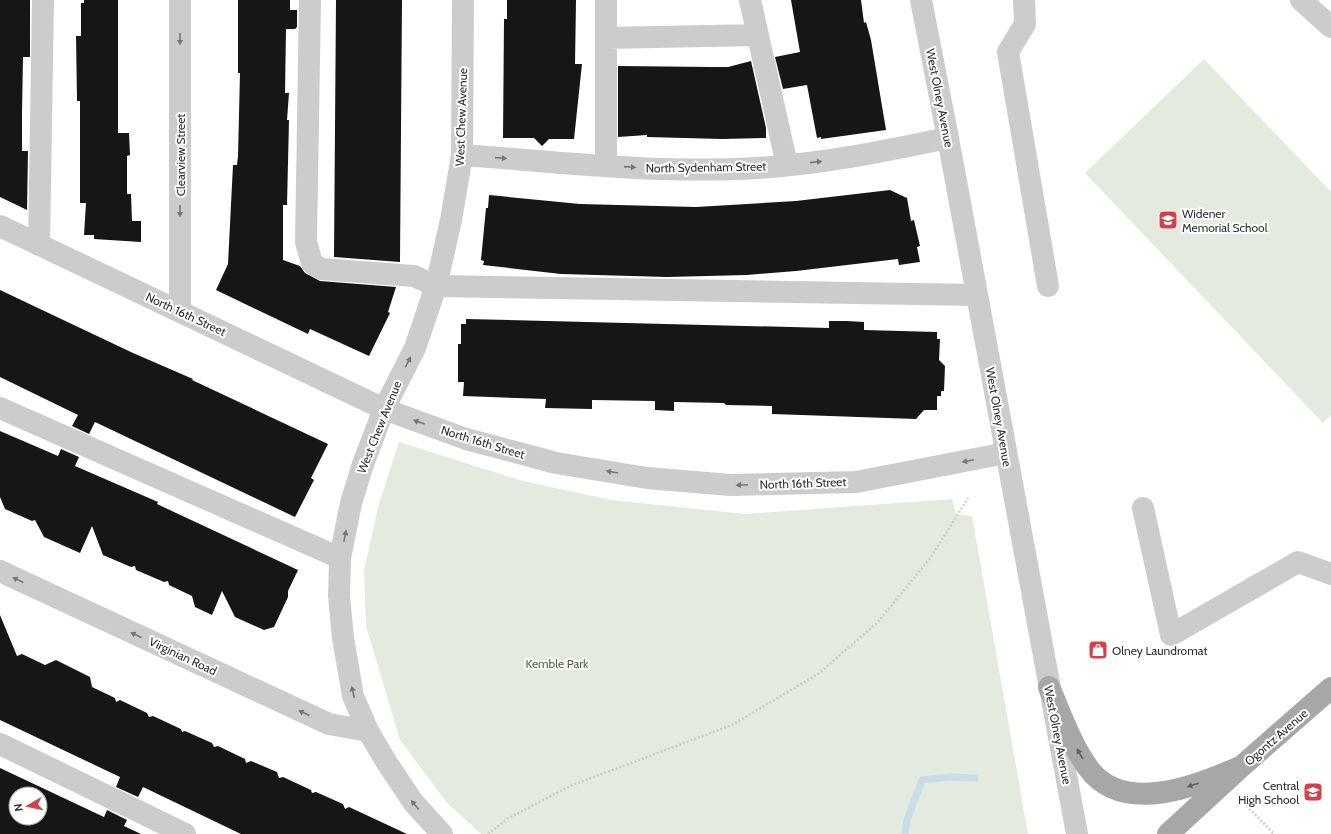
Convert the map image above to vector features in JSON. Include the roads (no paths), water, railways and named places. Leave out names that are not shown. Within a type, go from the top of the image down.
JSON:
[{"type":"main road","points":[[1049,687],[1078,752],[1090,771],[1108,786],[1126,792],[1144,795],[1151,794],[1201,782],[1242,766]]},
{"type":"main road","name":"Ogontz Avenue","points":[[1168,834],[1224,782],[1331,688]]},
{"type":"street","points":[[40,245],[43,0]]},
{"type":"street","name":"Clearview Street","points":[[180,0],[180,311]]},
{"type":"street","points":[[310,0],[306,242],[312,263],[320,269],[414,276],[436,286],[977,295]]},
{"type":"street","name":"West Chew Avenue","points":[[442,834],[412,802],[368,731],[353,696],[343,638],[339,596],[340,558],[351,503],[363,464],[384,409],[415,348],[436,286],[451,220],[462,155],[463,0]]},
{"type":"street","points":[[606,0],[606,165]]},
{"type":"street","points":[[750,0],[787,165]]},
{"type":"street","name":"West Olney Avenue","points":[[921,0],[1077,834]]},
{"type":"street","points":[[1024,0],[1025,24],[1008,52],[1048,286]]},
{"type":"street","points":[[1301,0],[1329,25]]},
{"type":"street","points":[[1326,0],[1329,25]]},
{"type":"street","points":[[606,38],[758,35]]},
{"type":"street","name":"North Sydenham Street","points":[[462,155],[660,169],[757,168],[844,159],[948,138]]},
{"type":"street","name":"North 16th Street","points":[[0,226],[384,409],[466,439],[556,463],[647,478],[730,486],[856,482],[910,473],[1006,453]]},
{"type":"street","points":[[0,408],[340,558]]},
{"type":"street","points":[[1143,508],[1171,635],[1298,562],[1331,574]]},
{"type":"street","name":"Virginian Road","points":[[0,571],[329,724],[368,731]]},
{"type":"street","points":[[0,744],[185,834]]},
{"type":"waterway","points":[[905,834],[907,820],[922,780],[950,777],[975,778]]},
{"type":"place","name":"Widener Memorial School","points":[[1168,220]]},
{"type":"place","name":"Olney Laundromat","points":[[1098,650]]},
{"type":"place","name":"Central High School","points":[[1313,792]]},
{"type":"park label","name":"Kemble Park","points":[[557,663]]}]
